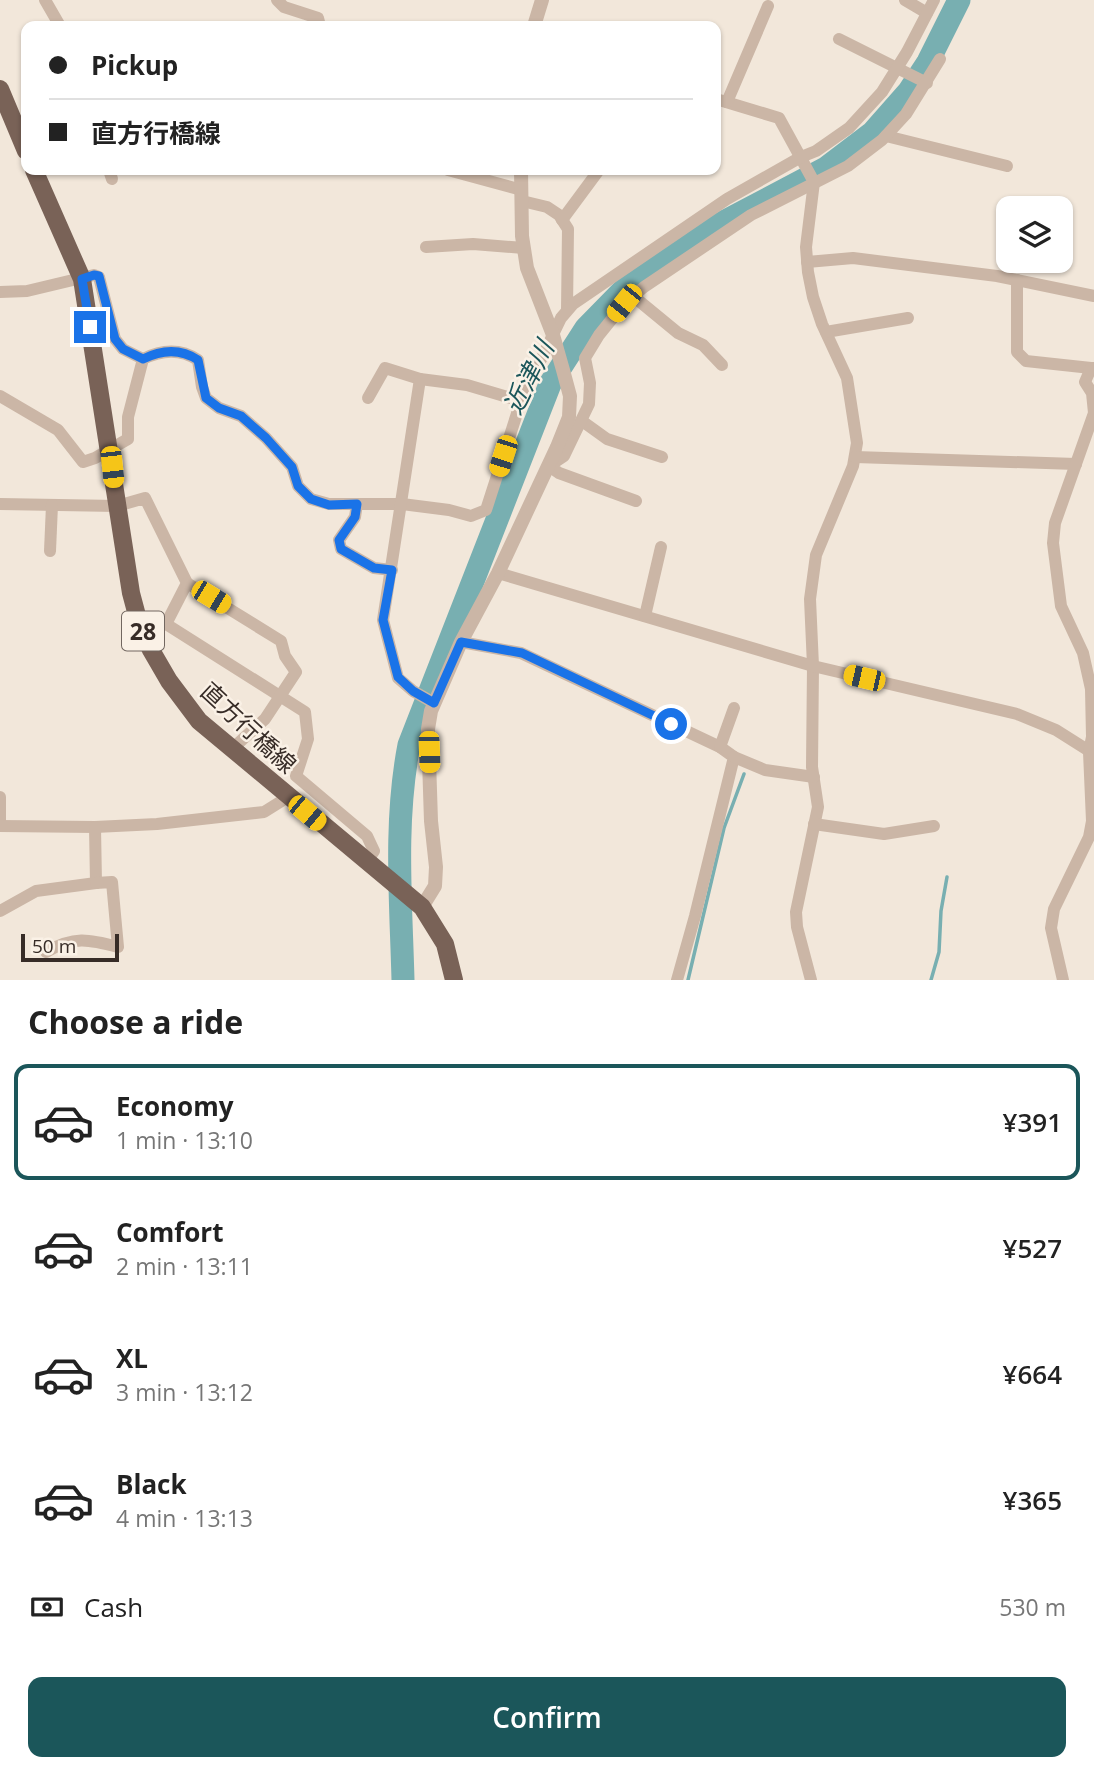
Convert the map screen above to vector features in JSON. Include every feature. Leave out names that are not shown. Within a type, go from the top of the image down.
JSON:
[{"type":"main road","points":[[0,89],[21,139]]},
{"type":"main road","name":"直方行橋線","points":[[36,175],[82,279],[131,593],[139,623],[151,650],[169,681],[200,721],[422,907],[446,944],[454,980]]},
{"type":"street","points":[[45,0],[57,21]]},
{"type":"street","points":[[277,0],[284,6],[318,18],[319,21]]},
{"type":"street","points":[[536,21],[542,0]]},
{"type":"street","points":[[905,0],[927,13]]},
{"type":"street","points":[[0,397],[58,430],[83,462],[128,439],[128,416],[143,359],[157,352],[190,355],[198,360],[206,398],[219,408],[241,416],[266,438],[292,467],[298,486],[311,499],[329,505],[402,504],[449,510],[471,516],[486,510],[521,401],[567,310],[727,199],[802,161],[849,128],[899,69],[934,0]]},
{"type":"street","points":[[768,6],[722,101],[779,118],[814,182],[806,247],[807,262],[813,297],[847,378],[858,443],[853,466],[816,555],[810,599],[817,807],[796,912],[797,927],[811,980]]},
{"type":"street","points":[[839,39],[925,82]]},
{"type":"street","points":[[549,466],[564,456],[589,404],[590,383],[585,358],[624,303],[751,215],[848,166],[886,136],[906,114],[940,59]]},
{"type":"street","points":[[886,136],[1007,166]]},
{"type":"street","points":[[464,175],[522,195],[559,215],[568,229],[567,310]]},
{"type":"street","points":[[422,907],[435,886],[428,729],[434,703],[461,642],[498,573],[549,466],[569,417],[570,396],[553,335],[527,268],[522,175]]},
{"type":"street","points":[[562,220],[596,175]]},
{"type":"street","points":[[426,247],[473,244],[524,248]]},
{"type":"street","points":[[807,262],[853,258],[1017,280],[1094,296]]},
{"type":"street","points":[[0,292],[27,291],[99,276],[115,339],[123,349],[143,359]]},
{"type":"street","points":[[1017,280],[1017,352],[1026,361],[1092,368],[1085,383],[1092,393],[1094,414],[1055,523],[1053,542],[1061,606],[1083,653],[1091,690],[1091,829],[1083,852],[1054,909],[1051,929],[1063,980]]},
{"type":"street","points":[[633,296],[678,332],[704,345],[722,365]]},
{"type":"street","points":[[826,331],[908,318]]},
{"type":"street","points":[[368,398],[385,368],[420,379],[467,385],[521,401]]},
{"type":"street","points":[[420,379],[383,620],[398,677],[413,691],[434,703]]},
{"type":"street","points":[[582,421],[607,439],[662,457]]},
{"type":"street","points":[[855,457],[1076,464]]},
{"type":"street","points":[[549,466],[559,473],[636,501]]},
{"type":"street","points":[[0,504],[117,506],[145,498],[187,583],[281,640],[285,656],[296,672],[281,697],[257,727],[232,749]]},
{"type":"street","points":[[357,504],[355,517],[339,540],[341,549],[374,568],[392,570]]},
{"type":"street","points":[[50,551],[52,505]]},
{"type":"street","points":[[645,616],[661,547]]},
{"type":"street","points":[[498,573],[813,666],[1017,714],[1056,730],[1092,753]]},
{"type":"street","points":[[187,583],[166,624],[305,712],[308,739],[296,776],[367,836],[374,851],[367,861]]},
{"type":"street","points":[[461,642],[522,653],[720,747],[734,757],[765,770],[814,777]]},
{"type":"street","points":[[720,747],[734,708]]},
{"type":"street","points":[[677,980],[734,757]]},
{"type":"street","points":[[0,797],[0,826],[95,827],[157,824],[264,812],[288,797]]},
{"type":"street","points":[[814,824],[884,834],[934,826]]},
{"type":"street","points":[[95,827],[96,883]]},
{"type":"street","points":[[0,911],[36,891],[112,882],[118,947],[88,939],[63,942],[46,952]]},
{"type":"waterway","name":"近津川","points":[[403,980],[400,833],[409,745],[550,384],[586,328],[634,279],[716,226],[826,168],[872,133],[909,91],[928,62],[959,0]]},
{"type":"waterway","points":[[688,980],[724,828],[744,774]]},
{"type":"waterway","points":[[931,980],[939,952],[941,911],[947,877]]},
{"type":"route","points":[[90,327],[82,279],[94,275],[99,276],[115,339],[123,349],[143,359],[157,352],[177,352],[198,360],[206,398],[219,408],[241,416],[266,438],[292,467],[298,486],[311,499],[329,505],[357,504],[355,517],[339,540],[341,549],[374,568],[392,570],[383,620],[398,677],[413,691],[434,703],[461,642],[522,653],[671,724]]}]
